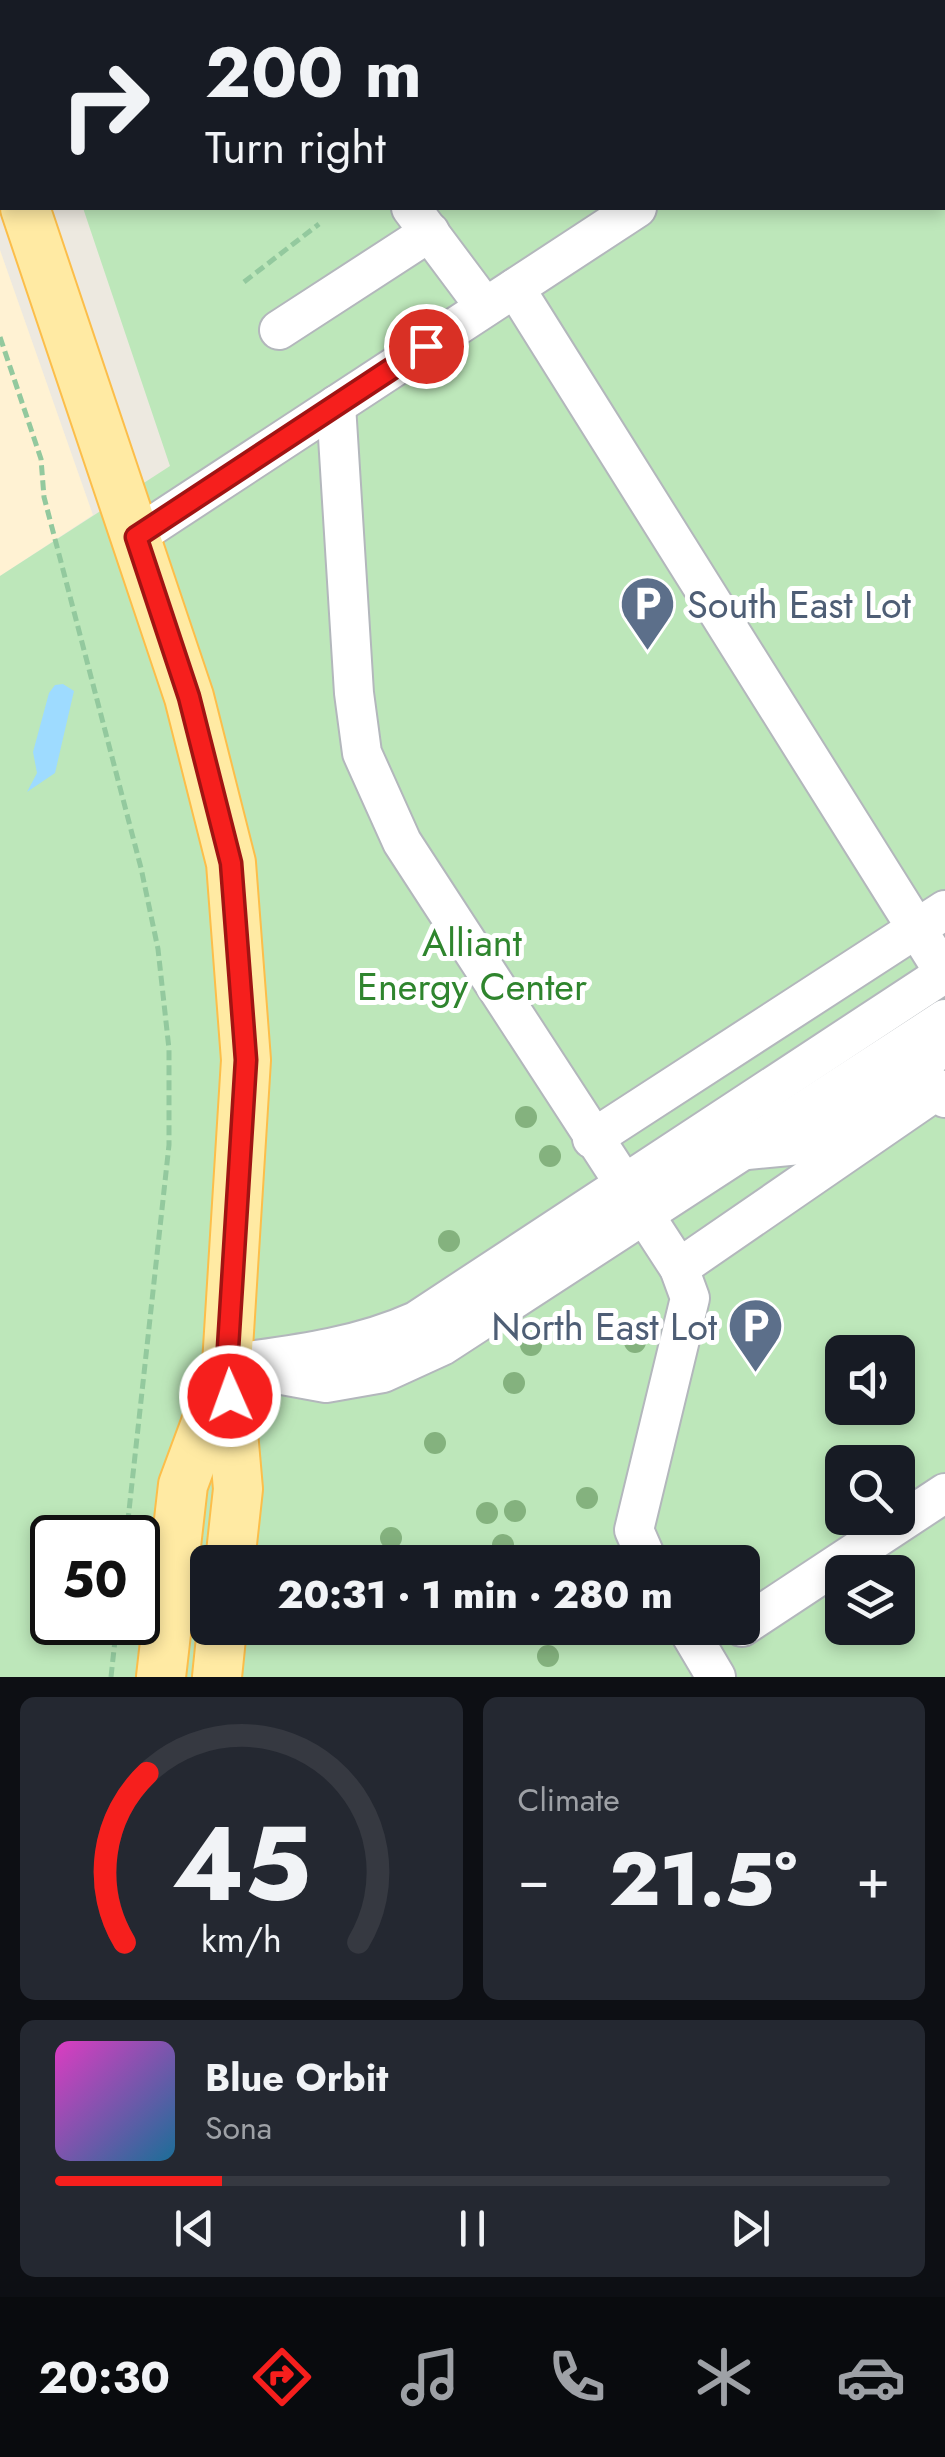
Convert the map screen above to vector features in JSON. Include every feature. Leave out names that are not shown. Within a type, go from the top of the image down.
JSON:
[{"type":"main road","points":[[26,210],[189,697],[231,863],[246,1060],[227,1364],[238,1489],[232,1545]]},
{"type":"main road","points":[[161,1677],[183,1486],[227,1364]]},
{"type":"main road","points":[[217,1677],[220,1645]]},
{"type":"street","points":[[136,537],[634,210]]},
{"type":"street","points":[[279,330],[420,220],[500,298],[931,919],[945,974],[868,994],[762,1062],[729,1137]]},
{"type":"street","points":[[336,405],[354,693],[362,753],[402,842],[679,1268],[690,1298],[634,1530],[641,1545]]},
{"type":"street","points":[[592,1139],[931,919]]},
{"type":"street","points":[[227,1364],[326,1383],[384,1373],[442,1346],[633,1201],[729,1137],[945,1019]]},
{"type":"street","points":[[729,1137],[810,1144],[916,1076],[945,1035]]},
{"type":"street","points":[[679,1268],[938,1088],[945,1098]]},
{"type":"street","points":[[760,1615],[945,1493]]},
{"type":"path","points":[[244,282],[319,224]]},
{"type":"path","points":[[0,337],[41,459],[44,497],[140,868],[158,950],[169,1049],[169,1145],[129,1515]]},
{"type":"path","points":[[110,1677],[113,1645]]},
{"type":"shaded area","points":[[0,250],[93,515],[0,576]]},
{"type":"green space","name":"Alliant Energy Center","points":[[84,210],[945,210],[945,1677],[0,1677],[0,576],[170,466]]},
{"type":"water","points":[[63,684],[74,691],[55,773],[27,792],[37,773],[33,752],[49,693],[55,685]]},
{"type":"place","name":"South East Lot","points":[[648,653]]},
{"type":"place","name":"North East Lot","points":[[756,1375]]},
{"type":"route","points":[[230,1396],[227,1364],[246,1060],[231,863],[189,697],[136,537],[426,346]]}]
